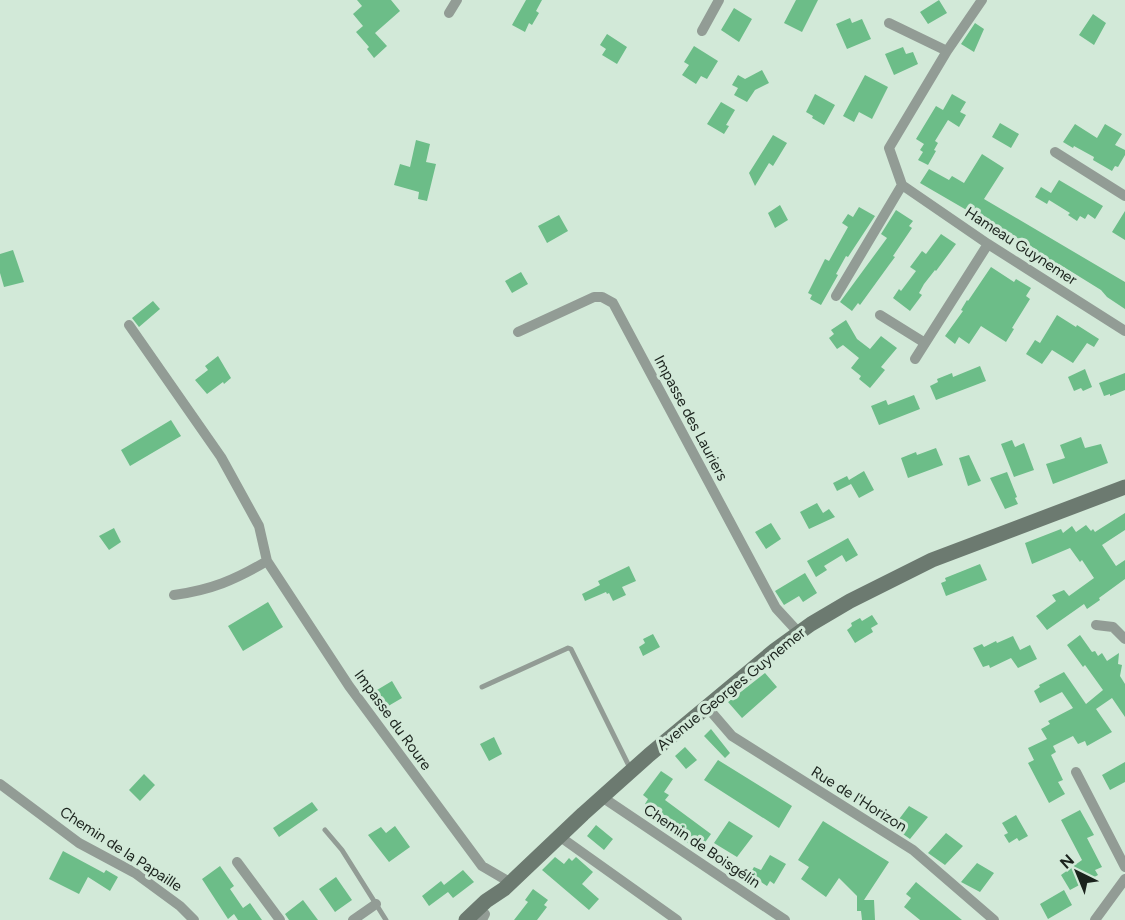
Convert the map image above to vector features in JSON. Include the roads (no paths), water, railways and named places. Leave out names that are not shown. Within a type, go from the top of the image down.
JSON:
[{"type":"main road","name":"Avenue Georges Guynemer","points":[[466,920],[482,915],[508,886],[602,797],[775,650],[799,633],[850,601],[932,560],[1125,486]]},
{"type":"street","points":[[449,13],[457,0]]},
{"type":"street","points":[[702,31],[719,0]]},
{"type":"street","points":[[836,296],[902,185],[889,148],[947,51],[982,0]]},
{"type":"street","points":[[889,23],[947,51]]},
{"type":"street","points":[[1055,152],[1125,196]]},
{"type":"street","name":"Hameau Guynemer","points":[[902,185],[988,244],[1125,331]]},
{"type":"street","points":[[915,359],[988,244]]},
{"type":"street","name":"Impasse des Lauriers","points":[[518,332],[594,297],[613,303],[776,608],[799,633]]},
{"type":"street","points":[[880,315],[925,343]]},
{"type":"street","name":"Impasse du Roure","points":[[129,325],[221,457],[259,526],[267,561],[354,693],[482,866],[508,886]]},
{"type":"street","points":[[174,594],[203,591],[246,574],[267,561]]},
{"type":"street","points":[[1096,625],[1113,627],[1125,639]]},
{"type":"street","name":"Rue de l'Horizon","points":[[707,707],[732,736],[913,850],[994,920]]},
{"type":"street","points":[[1076,772],[1125,867]]},
{"type":"street","name":"Chemin de la Papaille","points":[[0,784],[79,843],[135,873],[180,906],[194,920]]},
{"type":"street","name":"Chemin de Boisgélin","points":[[602,797],[785,920]]},
{"type":"street","points":[[559,836],[677,920]]},
{"type":"street","points":[[237,862],[280,920]]},
{"type":"street","points":[[1095,920],[1125,879]]},
{"type":"street","points":[[353,920],[376,904]]},
{"type":"street","points":[[471,920],[482,915]]},
{"type":"lane","points":[[482,687],[571,649],[632,771]]},
{"type":"lane","points":[[326,830],[342,850],[386,920]]}]
